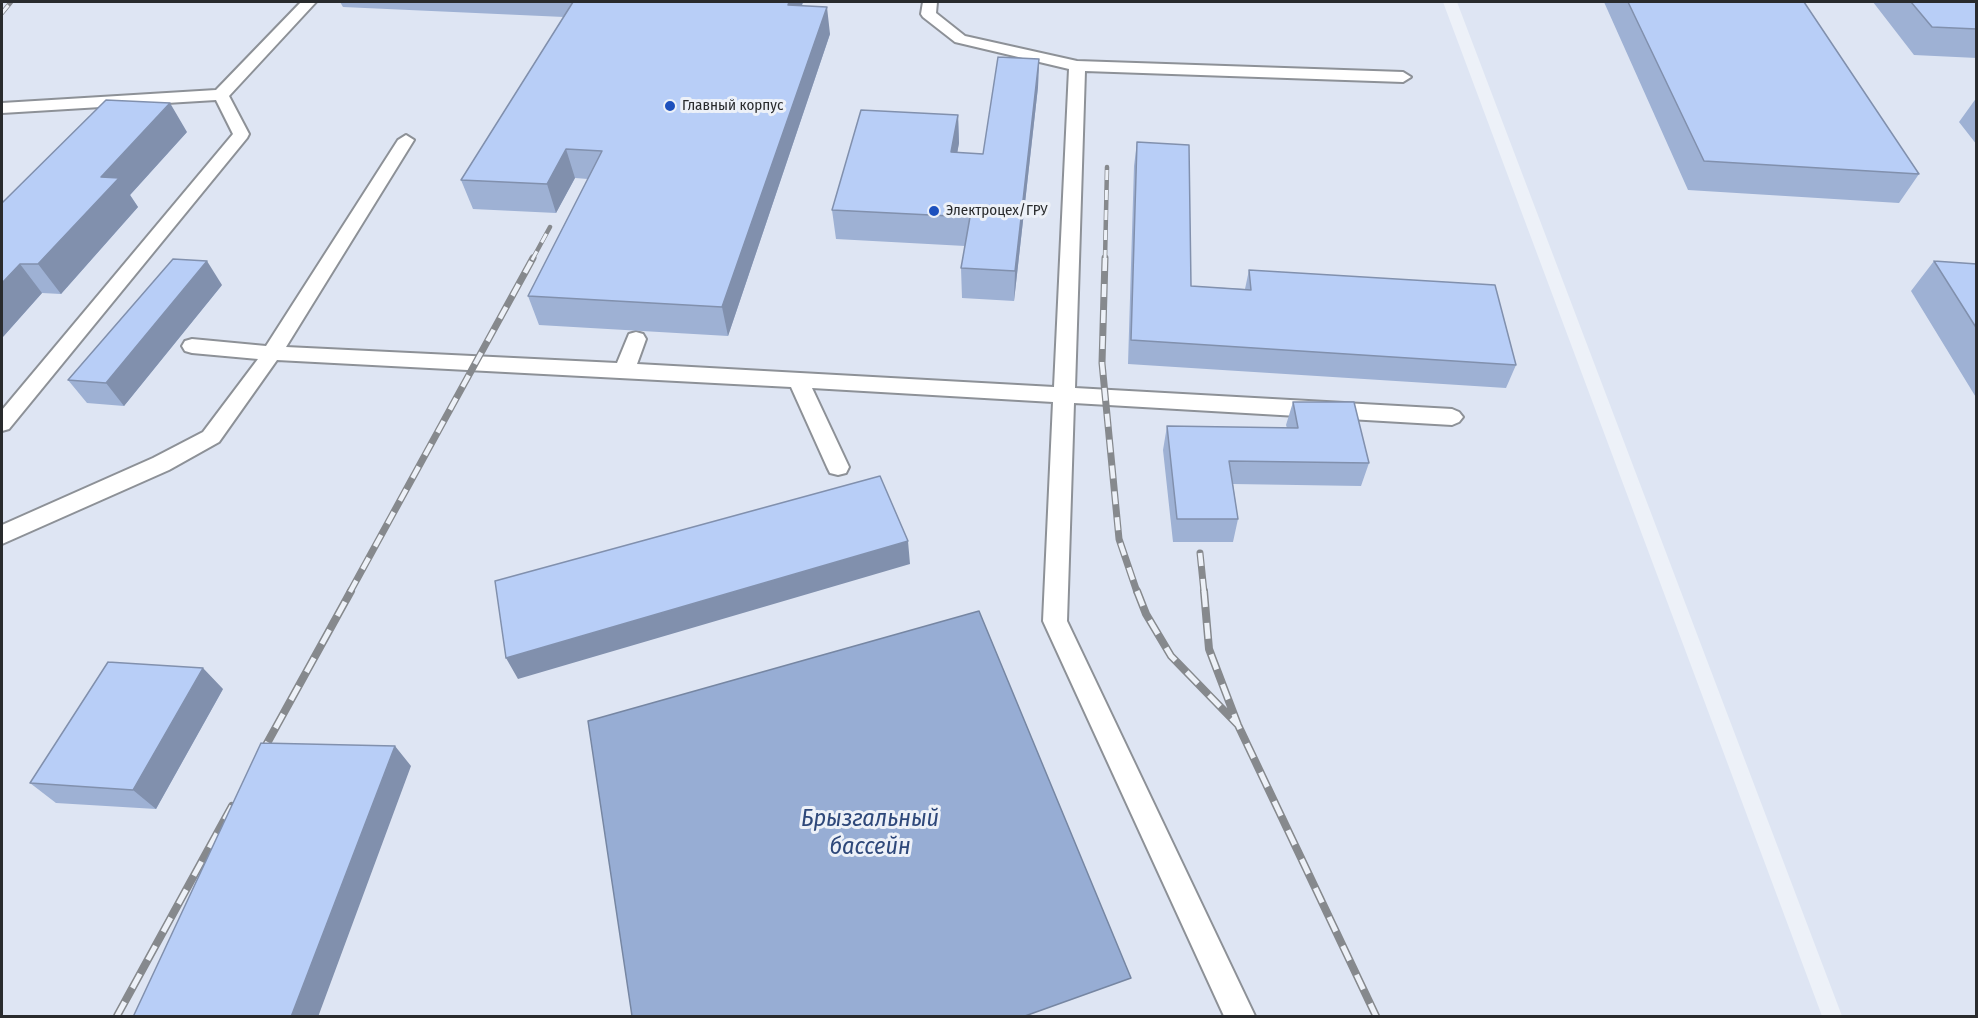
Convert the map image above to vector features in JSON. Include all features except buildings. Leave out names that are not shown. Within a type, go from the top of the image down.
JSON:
[{"type":"lane","points":[[2,108],[221,95],[309,2]]},
{"type":"lane","points":[[930,2],[928,14],[960,39],[1077,66],[1403,76]]},
{"type":"lane","points":[[1077,66],[1054,621],[1240,1017]]},
{"type":"lane","points":[[2,424],[241,135],[221,95]]},
{"type":"lane","points":[[2,535],[161,464],[211,437],[241,399],[272,352],[406,140]]},
{"type":"lane","points":[[624,370],[636,339]]},
{"type":"lane","points":[[192,346],[1452,417]]},
{"type":"lane","points":[[798,380],[838,467]]},
{"type":"shaded area","points":[[2,2],[1443,2],[1822,1016],[2,1016]]},
{"type":"shaded area","points":[[1457,2],[1976,2],[1976,1016],[1842,1016]]},
{"type":"water","name":"Брызгальный бассейн","points":[[979,611],[1131,978],[1025,1016],[632,1016],[588,721]]},
{"type":"railway","points":[[2,13],[11,2]]},
{"type":"railway","points":[[1105,260],[1107,167]]},
{"type":"railway","points":[[532,260],[550,227]]},
{"type":"railway","points":[[350,592],[533,258]]},
{"type":"railway","points":[[1105,258],[1102,363],[1119,539],[1137,592]]},
{"type":"railway","points":[[1200,553],[1204,592]]},
{"type":"railway","points":[[260,756],[351,591]]},
{"type":"railway","points":[[1137,591],[1146,614],[1171,656],[1238,725]]},
{"type":"railway","points":[[1204,591],[1209,649],[1238,725]]},
{"type":"railway","points":[[1238,725],[1376,1016]]},
{"type":"railway","points":[[117,1016],[232,806]]},
{"type":"place","name":"Главный корпус","points":[[670,106]]},
{"type":"place","name":"Электроцех/ГРУ","points":[[934,211]]}]
